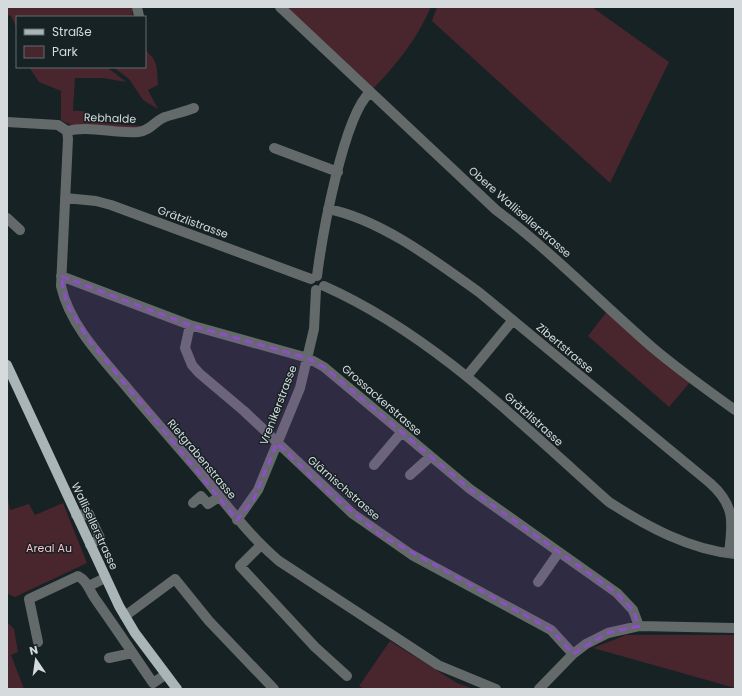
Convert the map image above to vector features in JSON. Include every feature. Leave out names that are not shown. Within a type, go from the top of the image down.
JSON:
[{"type":"main road","name":"Wallisellerstrasse","points":[[7,365],[105,578],[125,616],[165,675],[177,689]]},
{"type":"street","name":"Obere Wallisellerstrasse","points":[[280,7],[496,210],[542,247],[654,349],[735,410]]},
{"type":"street","points":[[320,288],[323,279],[314,278],[328,209],[356,114],[362,101],[370,92]]},
{"type":"street","name":"Rebhalde","points":[[67,131],[77,128],[109,132],[138,132],[150,129],[164,117],[180,114],[194,108]]},
{"type":"street","points":[[7,122],[58,125],[67,131]]},
{"type":"street","points":[[7,127],[26,123]]},
{"type":"street","name":"Rietgrabenstrasse","points":[[67,131],[68,139],[61,286],[66,303],[88,339],[109,367],[237,520],[261,546],[293,572],[414,650],[445,668],[496,689]]},
{"type":"street","points":[[274,148],[338,172]]},
{"type":"street","name":"Grätzlistrasse","points":[[65,198],[111,204],[314,278]]},
{"type":"street","name":"Zibertstrasse","points":[[328,209],[342,212],[369,224],[423,254],[480,293],[719,491],[730,508],[732,518],[732,554]]},
{"type":"street","points":[[7,218],[20,230]]},
{"type":"street","name":"Grossackerstrasse","points":[[61,276],[190,324],[308,358],[331,371],[430,457],[470,489],[625,601],[632,610],[639,626]]},
{"type":"street","name":"Grätzlistrasse","points":[[320,288],[399,328],[467,376],[609,502],[633,518],[662,533],[697,546],[732,554]]},
{"type":"street","name":"Vrenikerstrasse","points":[[237,520],[256,495],[300,388],[314,329],[320,288]]},
{"type":"street","points":[[467,376],[513,320]]},
{"type":"street","name":"Glärnischstrasse","points":[[190,324],[185,348],[192,365],[207,382],[244,411],[327,492],[352,514],[412,555],[551,630],[573,654]]},
{"type":"street","points":[[374,465],[401,432]]},
{"type":"street","points":[[410,475],[430,457]]},
{"type":"street","points":[[193,503],[201,496],[208,504],[219,497]]},
{"type":"street","points":[[261,546],[240,566],[315,648],[347,676]]},
{"type":"street","points":[[538,582],[559,552]]},
{"type":"street","points":[[38,642],[29,599],[78,576],[89,586],[95,599],[108,615],[152,686],[165,675]]},
{"type":"street","points":[[89,586],[105,578]]},
{"type":"street","points":[[125,616],[175,579],[209,620],[274,689]]},
{"type":"street","points":[[540,689],[573,654],[586,644],[608,633],[639,626],[735,628]]},
{"type":"street","points":[[109,658],[132,653]]},
{"type":"highlighted area","points":[[61,276],[190,325],[308,358],[324,367],[470,489],[617,593],[633,610],[639,626],[608,633],[573,654],[551,630],[379,534],[322,487],[277,443],[254,499],[237,520],[88,339],[66,303]]},
{"type":"green space","points":[[7,7],[133,7],[132,16],[16,16],[16,27],[11,16],[7,15]]},
{"type":"green space","points":[[285,7],[431,7],[407,49],[375,87],[371,88]]},
{"type":"green space","points":[[437,7],[592,7],[669,62],[610,183],[432,21]]},
{"type":"green space","points":[[146,49],[155,61],[157,68],[158,85],[148,90],[158,109],[143,100],[129,79],[114,68],[146,68]]},
{"type":"green space","points":[[30,68],[108,68],[126,82],[103,78],[75,78],[73,111],[83,111],[92,122],[141,126],[138,129],[109,130],[88,129],[69,124],[61,120],[61,91],[39,82]]},
{"type":"green space","points":[[608,310],[691,381],[669,407],[588,336]]},
{"type":"green space","name":"Areal Au","points":[[7,493],[10,510],[29,504],[35,515],[63,503],[87,563],[15,597],[8,594],[7,596]]},
{"type":"green space","points":[[7,622],[14,629],[18,652],[11,655],[24,689],[7,689]]},
{"type":"green space","points":[[626,635],[735,635],[735,688],[593,648]]},
{"type":"green space","points":[[390,641],[457,683],[474,689],[364,689],[359,686]]}]
